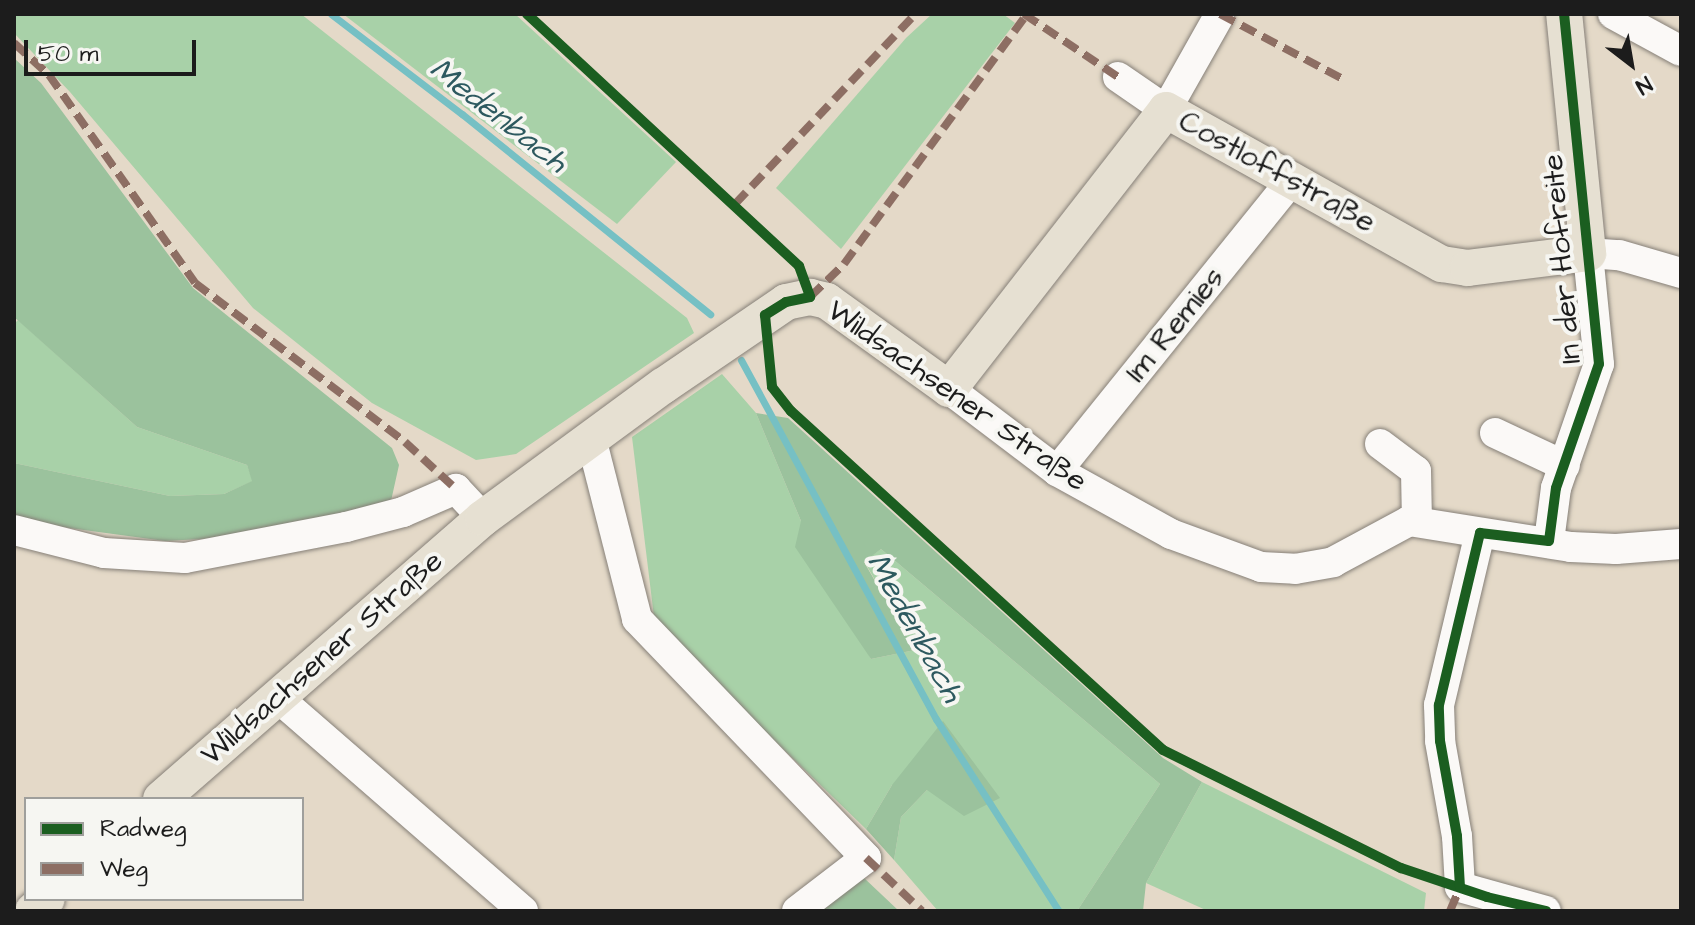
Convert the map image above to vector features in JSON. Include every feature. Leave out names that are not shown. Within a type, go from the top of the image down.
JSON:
[{"type":"main road","name":"In der Hofreite","points":[[1564,14],[1588,253]]},
{"type":"main road","name":"Costloffstraße","points":[[949,389],[1166,110],[1293,178],[1442,264],[1468,268],[1588,253]]},
{"type":"main road","name":"Wildsachsener Straße","points":[[163,797],[483,518],[765,315],[797,298],[810,297],[835,306],[949,389]]},
{"type":"street","points":[[1613,14],[1681,51]]},
{"type":"street","points":[[1118,77],[1166,110],[1219,16]]},
{"type":"street","name":"Im Remies","points":[[1057,471],[1293,178]]},
{"type":"street","points":[[1588,253],[1630,258],[1681,273]]},
{"type":"street","name":"In der Hofreite","points":[[1549,541],[1551,505],[1599,364],[1588,253]]},
{"type":"street","name":"Wildsachsener Straße","points":[[949,389],[1057,471],[1171,534],[1245,563],[1278,569],[1324,564],[1352,555],[1402,524],[1417,521]]},
{"type":"street","points":[[1495,433],[1565,466]]},
{"type":"street","points":[[591,438],[637,619],[866,858],[797,911]]},
{"type":"street","points":[[1380,444],[1416,471],[1417,521],[1571,547],[1616,549],[1681,544]]},
{"type":"street","name":"Wildsachsener Straße","points":[[14,530],[104,553],[185,558],[346,527],[403,512],[456,489],[483,518]]},
{"type":"street","points":[[1480,533],[1439,705],[1440,741],[1457,836],[1460,887],[1546,911]]},
{"type":"street","points":[[277,697],[523,911]]},
{"type":"green space","points":[[14,14],[301,14],[687,318],[694,333],[516,454],[476,460],[372,403],[253,308],[70,92],[14,33]]},
{"type":"green space","points":[[343,14],[515,14],[676,162],[617,224]]},
{"type":"green space","points":[[932,14],[1003,14],[1015,23],[841,249],[776,188],[906,38]]},
{"type":"green space","points":[[14,58],[41,83],[193,288],[392,448],[399,465],[391,501],[258,536],[165,541],[47,525],[14,517],[14,463],[170,496],[224,494],[252,481],[247,465],[137,427],[14,317]]},
{"type":"green space","points":[[18,320],[137,427],[247,465],[253,481],[224,494],[170,496],[14,463],[14,324]]},
{"type":"green space","points":[[722,374],[756,413],[801,521],[871,659],[915,650],[864,561],[881,549],[1160,784],[1077,911],[938,911],[894,860],[901,817],[927,790],[1000,798],[892,785],[866,829],[655,625],[632,437]]},
{"type":"green space","points":[[756,413],[788,418],[1163,758],[1202,782],[1146,883],[1143,911],[1077,911],[1160,784],[881,549],[864,562],[915,650],[871,659],[795,547],[801,521]]},
{"type":"green space","points":[[943,721],[1000,798],[964,816],[927,790],[901,817],[894,860],[866,829],[892,785]]},
{"type":"green space","points":[[1202,782],[1426,893],[1424,911],[1208,911],[1146,883]]},
{"type":"green space","points":[[863,877],[899,911],[820,911]]},
{"type":"waterway","name":"Medenbach","points":[[331,14],[462,114],[710,314]]},
{"type":"waterway","name":"Medenbach","points":[[741,360],[936,719],[1059,911]]},
{"type":"marked path","points":[[735,204],[915,14]]},
{"type":"marked path","points":[[1024,14],[1118,77]]},
{"type":"marked path","points":[[809,293],[810,297],[844,264],[1027,14]]},
{"type":"marked path","points":[[1220,14],[1343,79]]},
{"type":"marked path","points":[[14,43],[49,75],[195,283],[405,442],[456,489]]},
{"type":"marked path","points":[[866,858],[922,911]]},
{"type":"marked path","points":[[1450,911],[1460,887],[1454,885]]},
{"type":"cycle path","points":[[527,14],[799,266],[810,297],[786,302],[765,315],[772,387],[791,411],[1163,750],[1401,868],[1487,897],[1546,911]]},
{"type":"cycle path","points":[[1460,887],[1457,836],[1440,741],[1439,705],[1480,533],[1549,541],[1556,488],[1599,364],[1564,14]]}]
